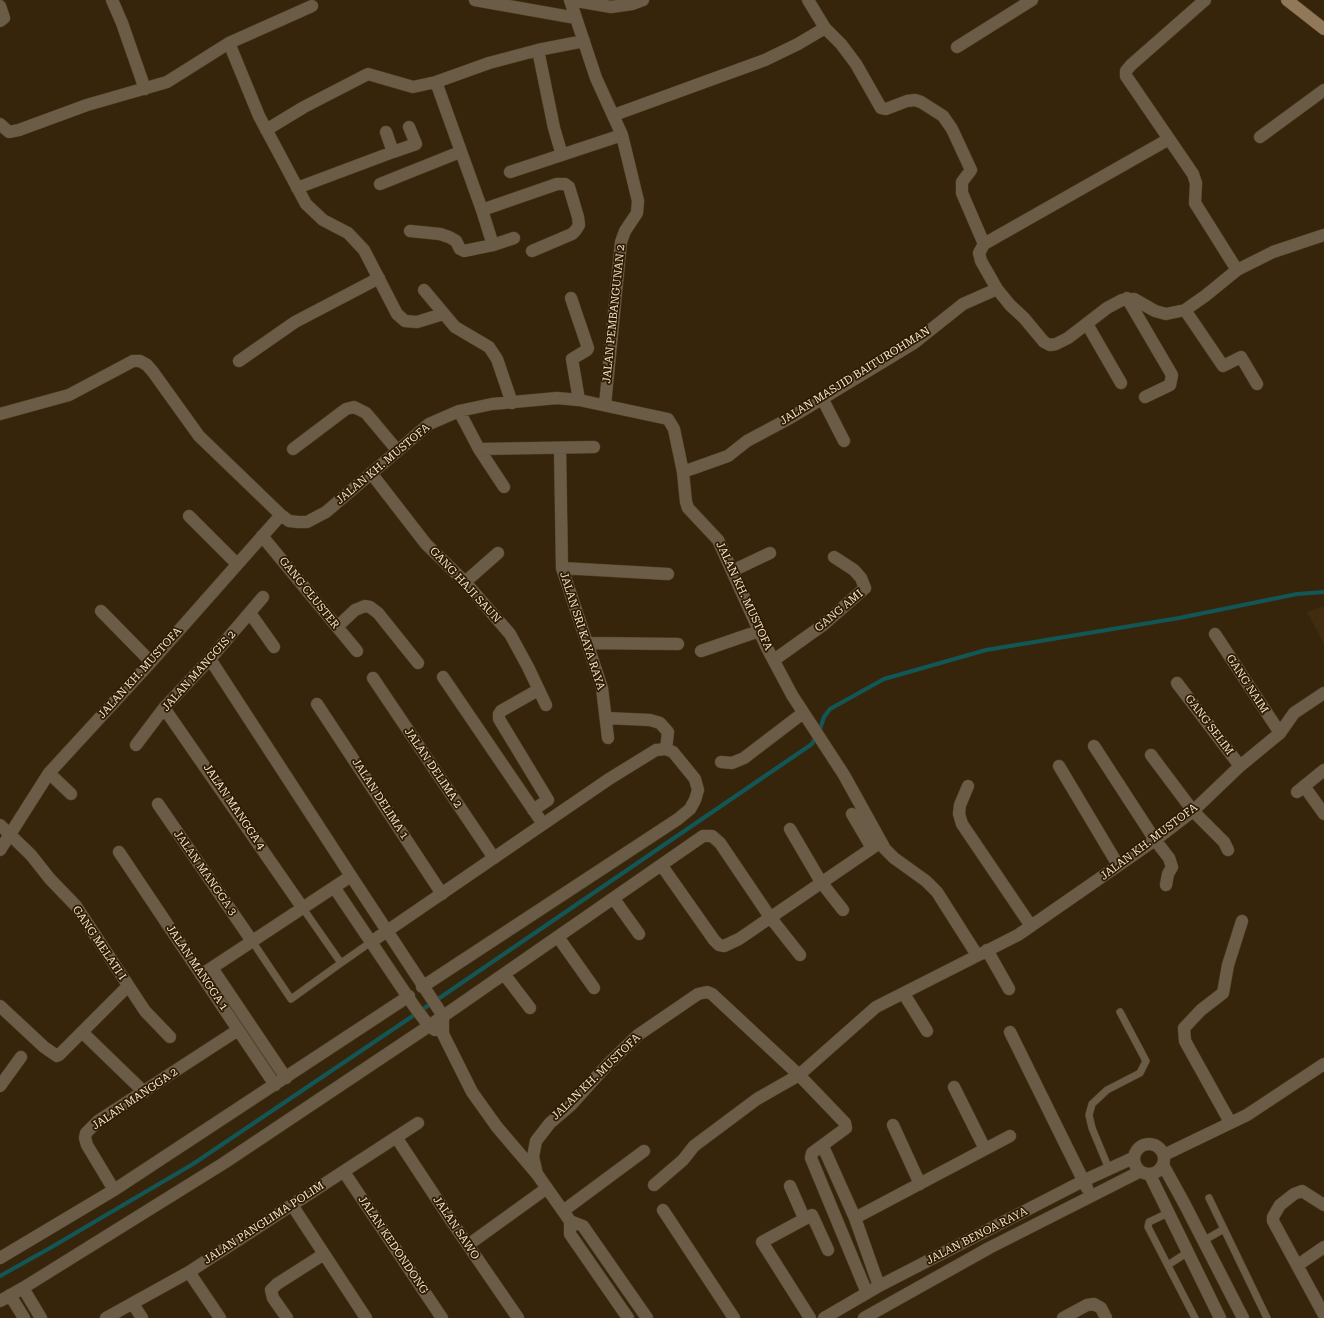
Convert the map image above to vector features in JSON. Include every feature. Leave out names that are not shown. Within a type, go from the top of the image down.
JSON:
[{"type":"main road","points":[[1287,0],[1324,29]]},
{"type":"street","points":[[112,0],[122,23],[145,89]]},
{"type":"street","points":[[476,0],[575,17]]},
{"type":"street","points":[[571,1],[611,7],[632,4],[643,0]]},
{"type":"street","points":[[808,0],[825,28],[841,44],[856,64],[881,108],[886,110],[907,101],[915,100],[921,102],[943,116],[952,129],[971,170],[962,182],[962,193],[984,244]]},
{"type":"street","points":[[957,47],[1032,0]]},
{"type":"street","points":[[1205,0],[1160,38],[1126,71],[1130,82],[1195,179],[1194,199],[1197,207],[1237,270]]},
{"type":"street","name":"JALAN PEMBANGUNAN 2","points":[[571,1],[596,78],[622,135],[627,151],[638,209],[636,217],[625,231],[621,242],[605,405]]},
{"type":"street","points":[[0,6],[4,18],[0,20]]},
{"type":"street","points":[[0,124],[9,132],[19,130],[87,106],[145,89],[174,78],[229,43],[312,6]]},
{"type":"street","points":[[614,115],[765,60],[798,44],[825,28]]},
{"type":"street","points":[[266,130],[304,107],[368,74],[413,87],[436,82],[489,63],[538,50],[584,41]]},
{"type":"street","points":[[229,43],[266,130],[306,204],[323,220],[348,234],[364,250],[397,314],[405,321],[417,322],[443,314]]},
{"type":"street","points":[[538,50],[554,128],[562,155]]},
{"type":"street","points":[[436,82],[493,245]]},
{"type":"street","points":[[1260,137],[1324,90]]},
{"type":"street","points":[[297,188],[416,144],[410,127]]},
{"type":"street","points":[[386,132],[393,152]]},
{"type":"street","points":[[510,172],[622,135]]},
{"type":"street","points":[[1169,139],[984,244],[979,253],[981,261],[997,289],[1044,342],[1050,345],[1060,343],[1111,305],[1127,298],[1141,301],[1155,311],[1161,313],[1172,313],[1185,310],[1237,270],[1273,252],[1324,235]]},
{"type":"street","points":[[380,184],[460,152]]},
{"type":"street","points":[[482,210],[557,184],[566,184],[573,193],[579,225],[572,234],[532,251]]},
{"type":"street","points":[[410,231],[444,235],[456,242],[460,249],[464,251],[493,245],[514,238]]},
{"type":"street","points":[[238,361],[295,322],[378,278]]},
{"type":"street","name":"JALAN MASJID BAITUROHMAN","points":[[682,472],[728,456],[747,442],[914,343],[963,304],[997,289]]},
{"type":"street","points":[[424,290],[443,314],[461,332],[481,341],[489,347],[497,359],[512,403]]},
{"type":"street","points":[[571,298],[588,348],[572,359],[579,400]]},
{"type":"street","points":[[1127,298],[1172,375],[1170,385],[1145,398]]},
{"type":"street","points":[[1185,310],[1223,366],[1241,357],[1257,384]]},
{"type":"street","points":[[1087,324],[1121,383]]},
{"type":"street","points":[[0,414],[69,395],[133,361],[140,361],[147,365],[153,372],[199,436],[281,515]]},
{"type":"street","name":"JALAN KH. MUSTOFA","points":[[0,850],[4,830],[49,772],[151,662],[281,515],[289,521],[307,522],[326,512],[429,424],[459,411],[492,404],[557,398],[579,400],[668,419],[674,429],[682,472],[683,490],[688,508],[718,540],[759,631],[774,660],[804,713],[851,787],[876,845]]},
{"type":"street","points":[[822,398],[844,441]]},
{"type":"street","points":[[293,449],[346,409],[354,407],[366,413],[397,450]]},
{"type":"street","points":[[459,411],[479,449],[504,487]]},
{"type":"street","points":[[479,449],[594,447]]},
{"type":"street","name":"JALAN SRI KAYA RAYA","points":[[560,448],[562,568],[568,590],[588,643],[602,688],[608,738]]},
{"type":"street","name":"GANG HAJI SAUN","points":[[371,473],[426,544],[465,582],[510,634],[546,705]]},
{"type":"street","points":[[189,516],[237,564]]},
{"type":"street","name":"GANG CLUSTER","points":[[262,536],[356,651]]},
{"type":"street","points":[[465,582],[498,553]]},
{"type":"street","points":[[732,571],[770,553]]},
{"type":"street","name":"GANG AMI","points":[[774,660],[823,625],[866,588],[861,578],[854,570],[834,557]]},
{"type":"street","points":[[562,568],[668,574]]},
{"type":"street","name":"JALAN MANGGIS 2","points":[[136,745],[164,708],[210,659],[263,597]]},
{"type":"street","points":[[337,627],[355,610],[364,606],[370,607],[378,614],[418,663]]},
{"type":"street","points":[[101,611],[151,662]]},
{"type":"street","points":[[250,613],[274,647]]},
{"type":"street","points":[[701,651],[759,631]]},
{"type":"street","name":"GANG NAIM","points":[[1215,634],[1280,733]]},
{"type":"street","points":[[588,643],[678,644]]},
{"type":"street","points":[[210,659],[406,963],[441,1014],[443,1034],[472,1092],[497,1127],[536,1174],[570,1221],[583,1226],[647,1318]]},
{"type":"street","points":[[442,677],[543,824]]},
{"type":"street","name":"JALAN DELIMA 2","points":[[372,678],[494,858]]},
{"type":"street","name":"GANG SELIM","points":[[1177,683],[1240,766]]},
{"type":"street","points":[[533,810],[548,800],[499,719],[499,714],[501,711],[538,690]]},
{"type":"street","name":"JALAN KH. MUSTOFA","points":[[536,1174],[533,1157],[536,1140],[544,1128],[571,1105],[608,1064],[638,1035],[698,994],[703,992],[712,994],[799,1075],[876,1007],[1012,938],[1155,840],[1193,811],[1240,766],[1280,733],[1294,713],[1324,693]]},
{"type":"street","name":"JALAN DELIMA 1","points":[[317,704],[442,894]]},
{"type":"street","name":"JALAN MANGGA 4","points":[[164,708],[302,907]]},
{"type":"street","points":[[721,762],[732,763],[744,758],[804,713]]},
{"type":"street","points":[[606,718],[650,720],[660,723],[668,732],[666,748]]},
{"type":"street","points":[[1094,746],[1168,858],[1172,867],[1168,874],[1166,885]]},
{"type":"street","points":[[371,942],[609,778],[656,750],[666,748],[673,752],[695,779],[698,790],[696,800],[690,809],[425,992]]},
{"type":"street","points":[[1151,755],[1193,811],[1224,842],[1228,850]]},
{"type":"street","points":[[1059,766],[1118,865]]},
{"type":"street","points":[[1324,770],[1300,789],[1324,814]]},
{"type":"street","points":[[49,772],[71,794]]},
{"type":"street","points":[[968,786],[960,805],[959,814],[962,824],[1031,926]]},
{"type":"street","name":"JALAN MANGGA 3","points":[[158,804],[252,941]]},
{"type":"street","points":[[852,814],[876,845],[926,881],[937,892],[1009,989]]},
{"type":"street","points":[[790,829],[821,882],[843,910]]},
{"type":"street","name":"GANG MELATI I","points":[[4,830],[31,855],[50,879],[76,906],[145,1011],[170,1037]]},
{"type":"street","points":[[24,1318],[5,1298],[224,1164],[441,1014],[504,974],[614,899],[703,836],[712,836],[720,843],[770,917],[800,955]]},
{"type":"street","points":[[662,866],[714,940],[719,945],[728,945],[876,845]]},
{"type":"street","name":"JALAN MANGGA 1","points":[[119,852],[275,1085]]},
{"type":"street","points":[[201,975],[351,876]]},
{"type":"street","points":[[334,887],[427,1024],[443,1034]]},
{"type":"street","points":[[614,899],[639,934]]},
{"type":"street","points":[[1230,1122],[1185,1041],[1184,1028],[1200,1010],[1223,993],[1228,965],[1242,921]]},
{"type":"street","points":[[558,937],[594,988]]},
{"type":"street","points":[[391,970],[392,964],[399,959],[406,963]]},
{"type":"street","name":"JALAN MANGGA 1","points":[[212,968],[286,1078]]},
{"type":"street","points":[[504,974],[530,1008]]},
{"type":"street","points":[[0,1006],[44,1047],[57,1056],[61,1055],[128,986]]},
{"type":"street","points":[[904,994],[927,1032]]},
{"type":"street","points":[[0,1258],[114,1190],[286,1078],[411,1001]]},
{"type":"street","name":"JALAN MANGGA 2","points":[[114,1190],[87,1145],[85,1138],[86,1133],[98,1121],[238,1030]]},
{"type":"street","points":[[82,1032],[144,1092]]},
{"type":"street","points":[[1010,1032],[1091,1196]]},
{"type":"street","points":[[0,1086],[21,1057]]},
{"type":"street","points":[[1163,1160],[1230,1122],[1247,1115],[1275,1098],[1324,1064]]},
{"type":"street","points":[[654,1185],[683,1160],[694,1146],[733,1115],[757,1099],[799,1075],[845,1124],[846,1128],[812,1153],[811,1158],[867,1293]]},
{"type":"street","points":[[954,1087],[985,1150]]},
{"type":"street","name":"JALAN PANGLIMA POLIM","points":[[106,1318],[189,1272],[418,1123]]},
{"type":"street","points":[[893,1125],[920,1184]]},
{"type":"street","points":[[855,1218],[1010,1136]]},
{"type":"street","name":"JALAN SAWO","points":[[396,1137],[518,1318]]},
{"type":"street","name":"JALAN BENOA RAYA","points":[[824,1318],[879,1286],[1084,1181],[1133,1158],[1137,1149],[1147,1144],[1157,1146],[1243,1318]]},
{"type":"street","points":[[563,1211],[644,1151]]},
{"type":"street","points":[[825,1151],[855,1218],[879,1286]]},
{"type":"street","points":[[1133,1158],[1134,1164],[1145,1173],[1168,1213],[1220,1318]]},
{"type":"street","name":"JALAN BENOA RAYA","points":[[864,1318],[989,1248],[1091,1196],[1145,1173],[1156,1173],[1163,1160]]},
{"type":"street","name":"JALAN KEDONDONG","points":[[344,1172],[442,1318]]},
{"type":"street","points":[[790,1186],[804,1218]]},
{"type":"street","points":[[468,1245],[546,1188]]},
{"type":"street","points":[[1324,1205],[1302,1191],[1294,1194],[1280,1205],[1274,1212],[1273,1221],[1324,1314]]},
{"type":"street","points":[[292,1205],[366,1318]]},
{"type":"street","points":[[663,1210],[734,1318]]},
{"type":"street","points":[[810,1318],[762,1245],[762,1242],[810,1215],[813,1216],[828,1250]]},
{"type":"street","points":[[570,1221],[570,1234],[628,1318]]},
{"type":"street","points":[[982,1233],[989,1248]]},
{"type":"street","points":[[1298,1265],[1324,1247]]},
{"type":"street","points":[[287,1318],[273,1298],[271,1290],[277,1284],[324,1254]]},
{"type":"street","points":[[189,1272],[220,1318]]},
{"type":"street","points":[[23,1288],[42,1318]]},
{"type":"street","points":[[132,1304],[142,1318]]},
{"type":"street","points":[[1063,1318],[1087,1305],[1094,1304],[1101,1308],[1106,1318]]},
{"type":"lane","points":[[302,907],[341,963]]},
{"type":"lane","points":[[252,941],[290,999],[371,942]]},
{"type":"lane","points":[[1109,1169],[1092,1128],[1089,1116],[1092,1104],[1107,1090],[1140,1073],[1146,1060],[1120,1012]]},
{"type":"lane","points":[[1209,1198],[1267,1318]]},
{"type":"lane","points":[[1168,1213],[1149,1222],[1148,1227],[1195,1318]]},
{"type":"lane","points":[[1203,1240],[1224,1229]]},
{"type":"lane","points":[[1168,1264],[1188,1252]]},
{"type":"shaded area","points":[[1324,606],[1324,644],[1307,612]]},
{"type":"waterway","points":[[0,1276],[193,1164],[438,999],[812,744],[820,729],[824,717],[830,709],[884,679],[986,650],[1179,618],[1297,594],[1324,592]]}]
